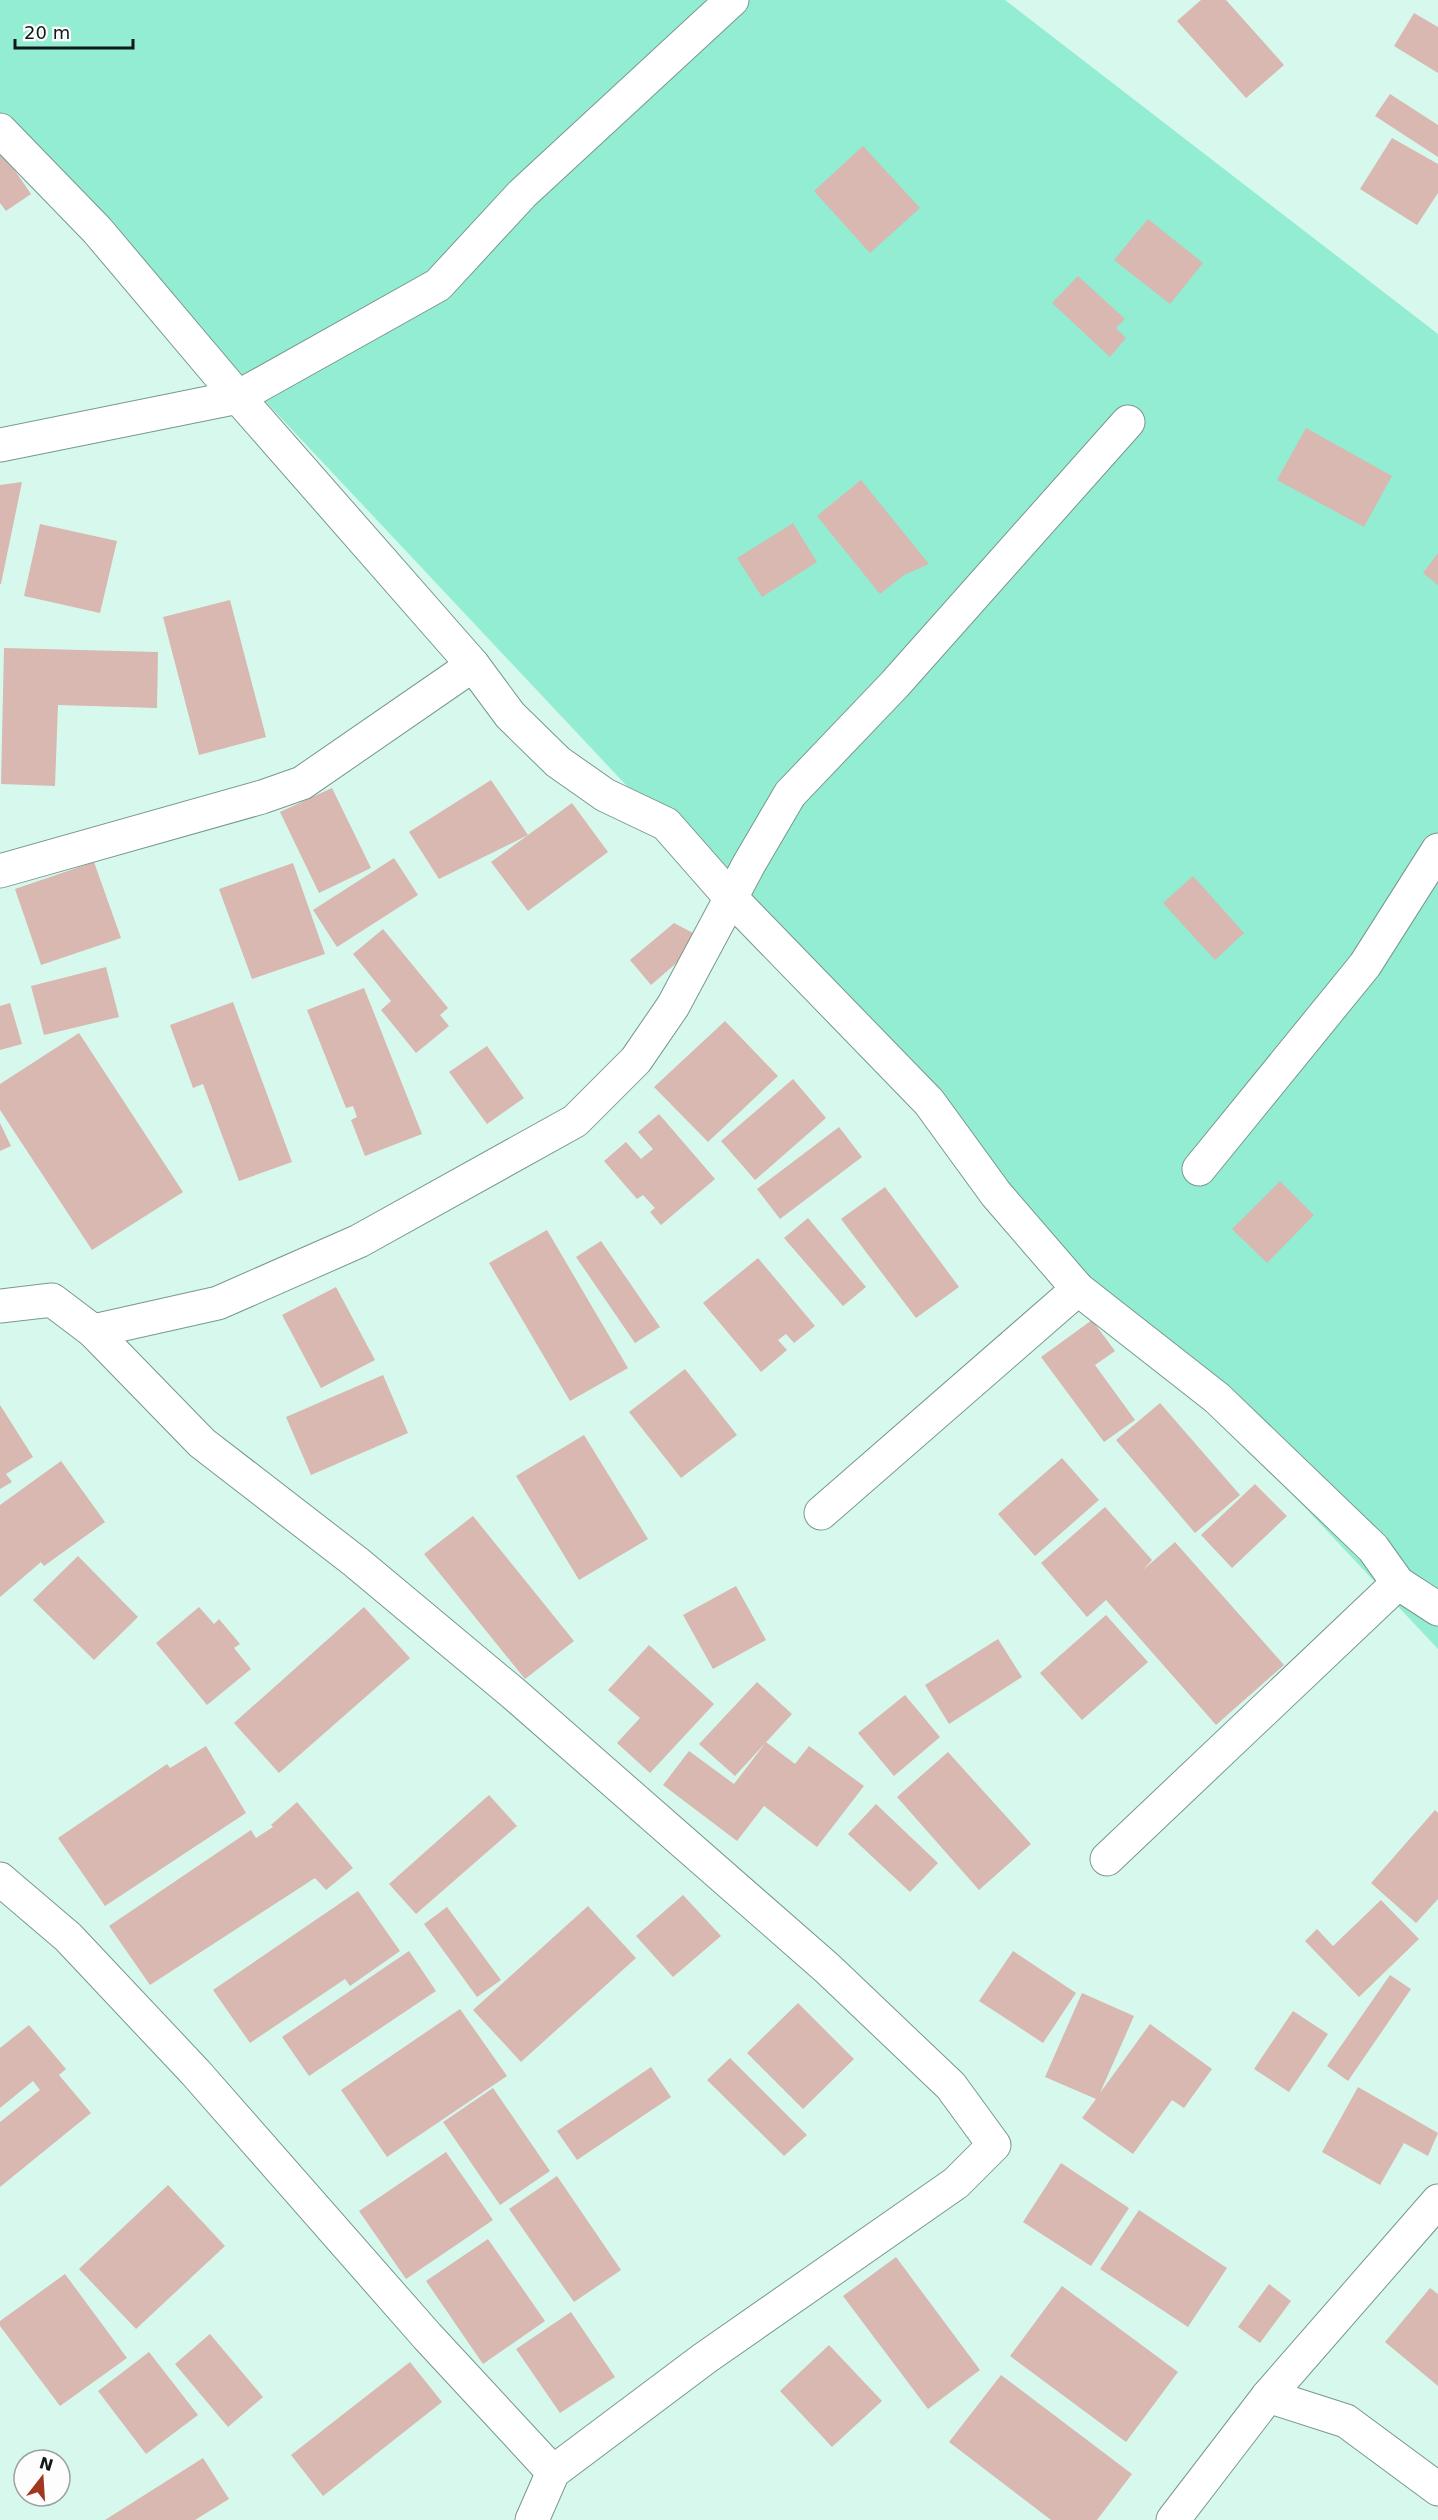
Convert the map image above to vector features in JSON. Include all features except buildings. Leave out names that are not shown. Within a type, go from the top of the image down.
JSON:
[{"type":"street","points":[[0,445],[238,397],[438,285],[522,194],[732,0]]},
{"type":"street","points":[[0,130],[97,230],[238,397],[472,665],[510,715],[558,762],[605,795],[666,824],[731,898],[928,1102],[996,1194],[1078,1289],[1217,1398],[1373,1548],[1398,1583],[1438,1609]]},
{"type":"street","points":[[93,1331],[218,1303],[359,1241],[575,1121],[636,1060],[673,1006],[790,794],[894,684],[1128,422]]},
{"type":"street","points":[[0,871],[262,797],[302,783],[472,665]]},
{"type":"street","points":[[1199,1169],[1365,965],[1438,850]]},
{"type":"street","points":[[821,1513],[1078,1289]]},
{"type":"street","points":[[0,1306],[52,1300],[93,1331],[202,1443],[356,1562],[478,1664],[827,1968],[951,2086],[994,2145],[956,2183],[705,2358],[553,2472],[532,2520]]},
{"type":"street","points":[[1107,1859],[1398,1583]]},
{"type":"street","points":[[0,1879],[68,1937],[196,2073],[426,2336],[553,2472]]},
{"type":"street","points":[[1173,2520],[1268,2396],[1438,2202]]},
{"type":"street","points":[[1268,2396],[1346,2421],[1438,2489]]},
{"type":"green space","points":[[0,0],[1005,0],[1438,334],[1438,1649],[0,119]]}]
